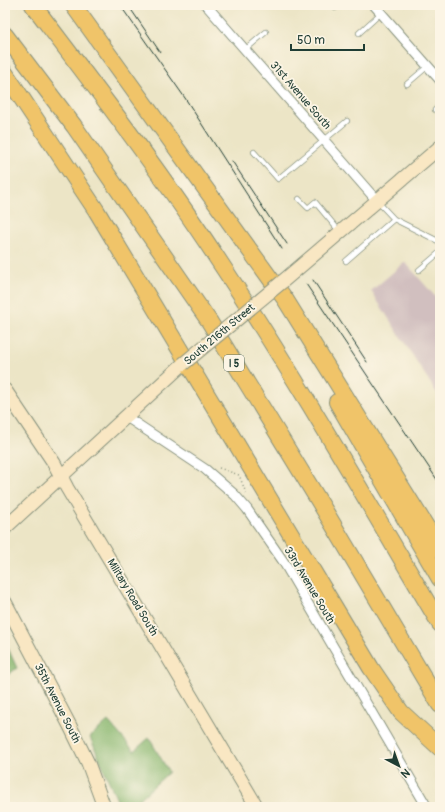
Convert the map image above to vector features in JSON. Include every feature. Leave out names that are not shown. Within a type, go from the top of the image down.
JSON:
[{"type":"highway","points":[[33,5],[105,100],[217,258],[328,434],[440,624]]},
{"type":"highway","points":[[73,5],[285,299],[440,548]]},
{"type":"highway","name":"I 5","points":[[5,35],[74,126],[209,321],[320,501],[440,705]]},
{"type":"highway","points":[[5,73],[100,217],[157,309],[332,605],[401,712],[440,748]]},
{"type":"highway","points":[[196,177],[282,307],[440,579]]},
{"type":"main road","name":"South 216th Street","points":[[5,528],[183,364],[341,234],[440,147]]},
{"type":"main road","name":"Military Road South","points":[[5,390],[54,462],[257,807]]},
{"type":"main road","name":"35th Avenue South","points":[[5,602],[88,763],[104,807]]},
{"type":"street","name":"31st Avenue South","points":[[206,5],[378,202]]},
{"type":"street","points":[[374,5],[440,80]]},
{"type":"street","name":"33rd Avenue South","points":[[125,416],[205,469],[231,491],[247,509],[283,561],[427,807]]},
{"type":"lane","points":[[359,33],[381,13]]},
{"type":"lane","points":[[245,50],[266,32]]},
{"type":"lane","points":[[407,84],[428,66]]},
{"type":"lane","points":[[435,110],[440,105]]},
{"type":"lane","points":[[254,152],[278,179],[347,121]]},
{"type":"lane","points":[[299,199],[308,208],[315,202],[341,234]]},
{"type":"lane","points":[[378,202],[394,219],[440,242]]},
{"type":"lane","points":[[346,261],[394,219]]},
{"type":"lane","points":[[419,270],[440,252]]},
{"type":"shaded area","points":[[405,262],[440,302],[440,398],[371,291]]},
{"type":"green space","points":[[5,642],[17,668],[5,677]]},
{"type":"green space","points":[[108,721],[134,751],[149,738],[169,772],[131,807],[120,807],[90,737]]},
{"type":"tram line","points":[[120,5],[185,98],[282,249]]},
{"type":"tram line","points":[[128,5],[160,52]]},
{"type":"tram line","points":[[232,161],[287,244]]},
{"type":"tram line","points":[[313,280],[367,362]]},
{"type":"tram line","points":[[306,284],[440,484]]}]
